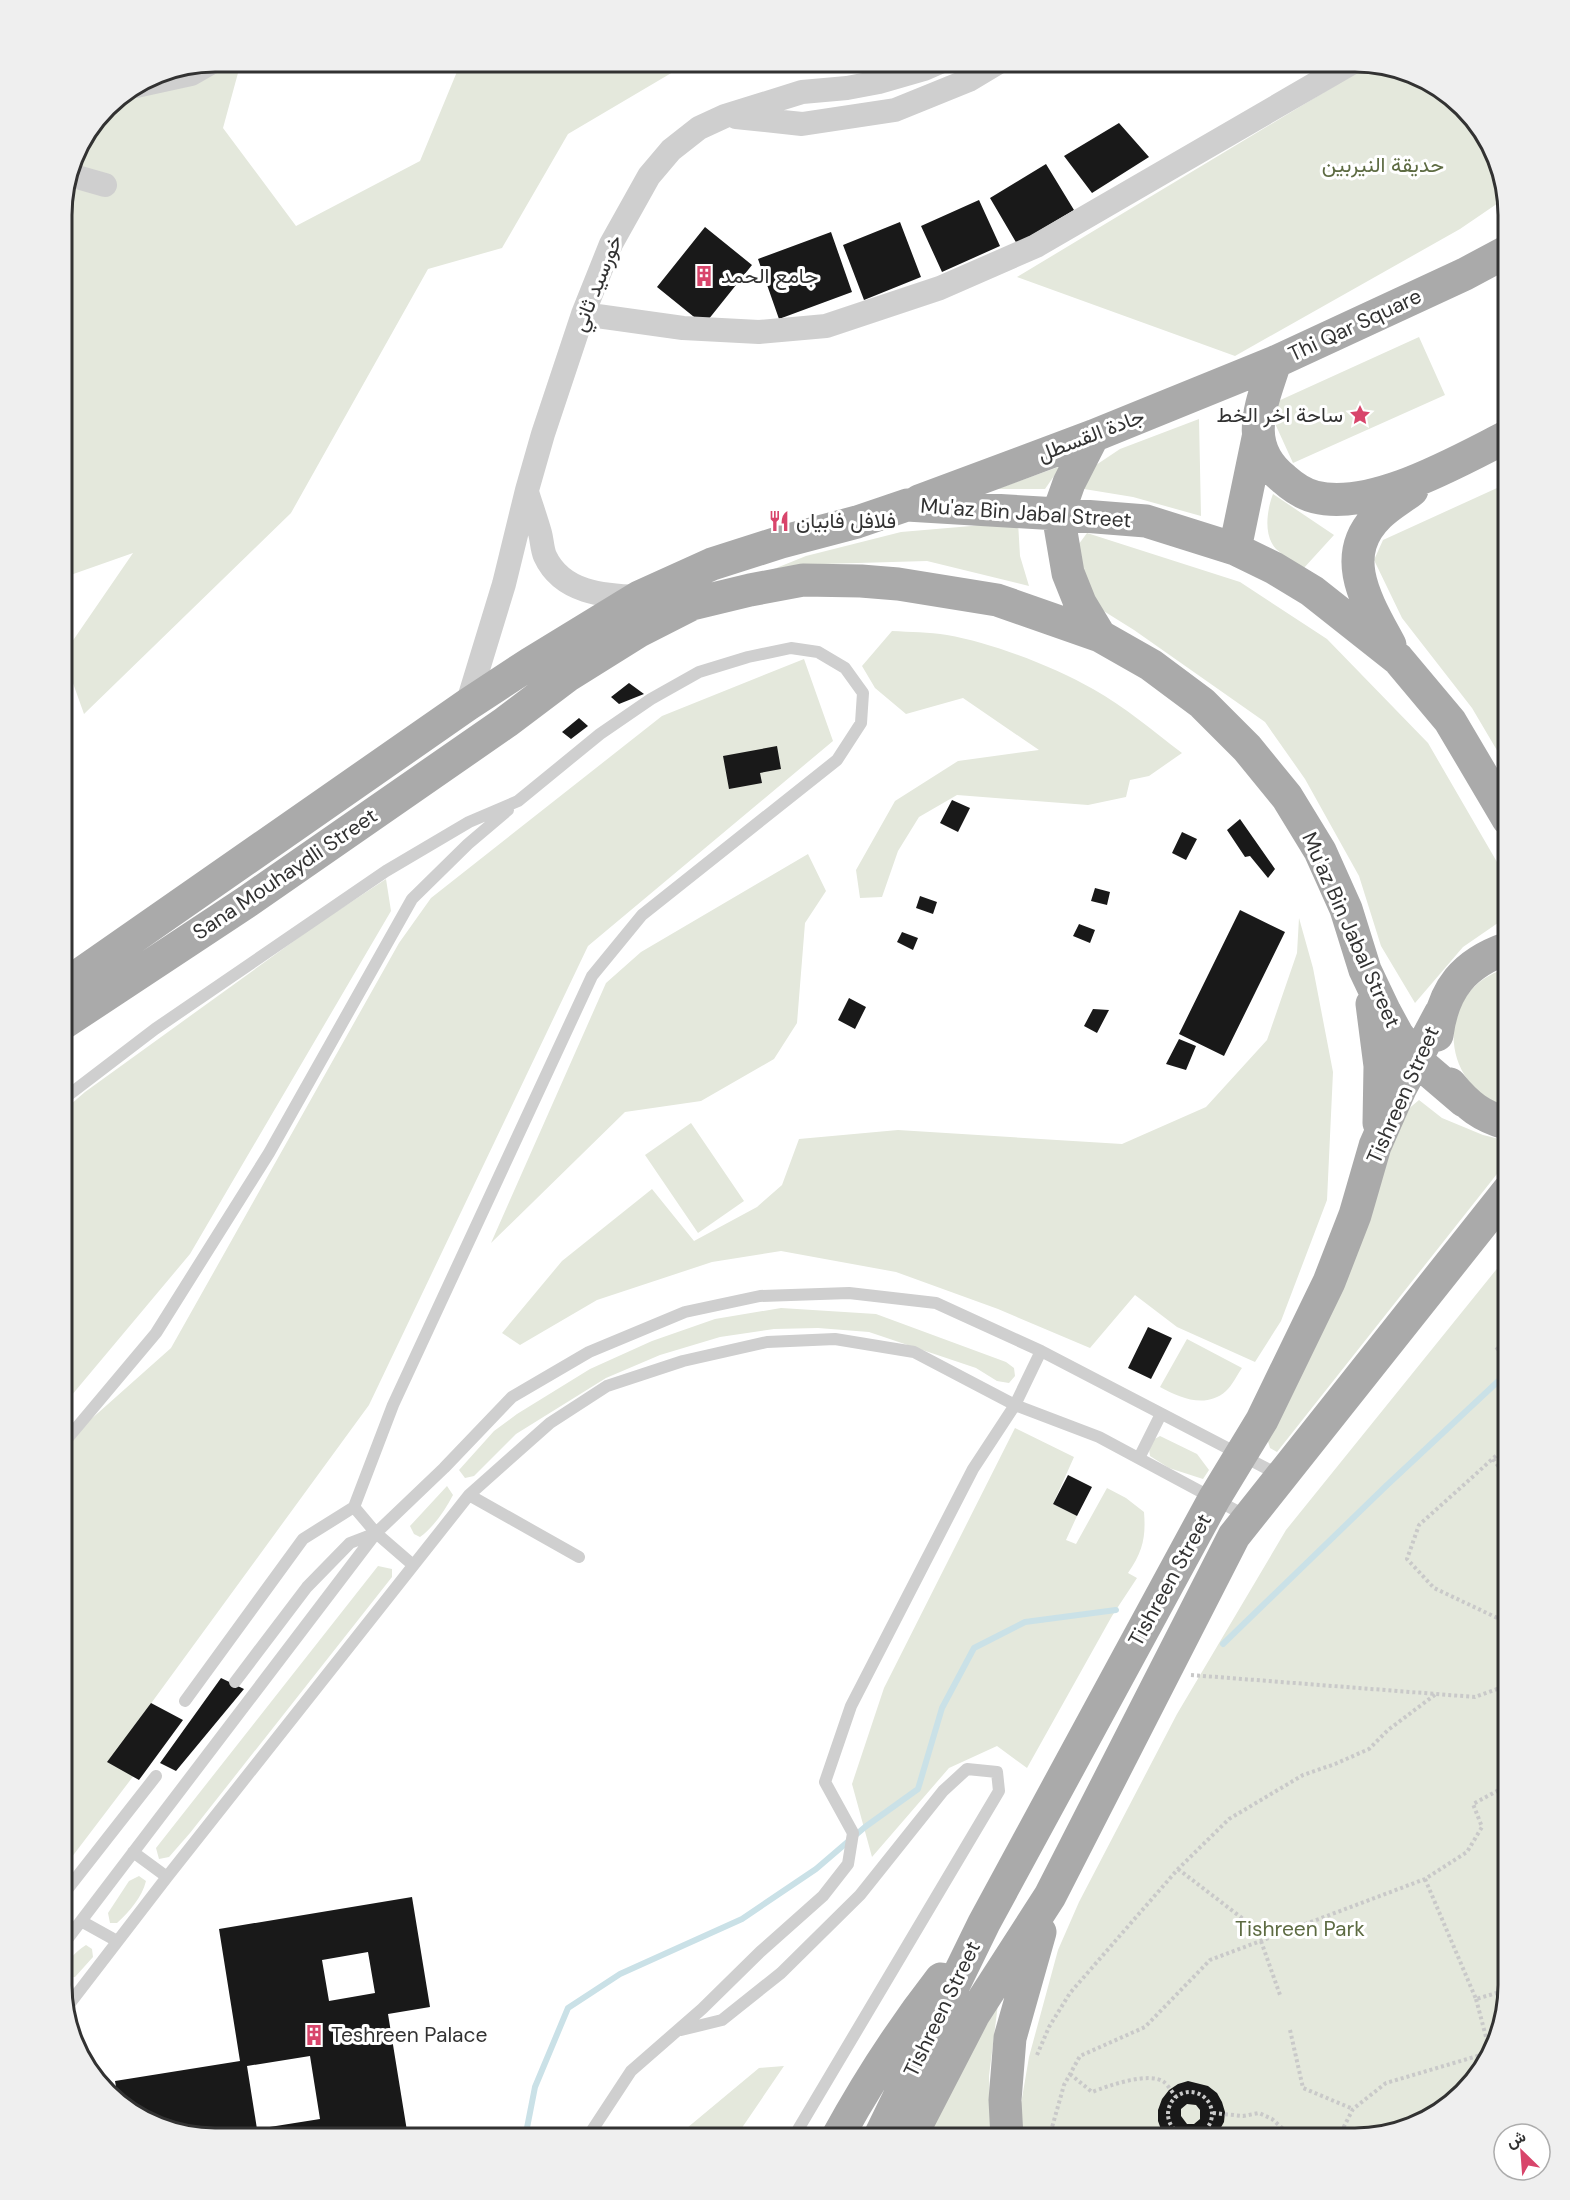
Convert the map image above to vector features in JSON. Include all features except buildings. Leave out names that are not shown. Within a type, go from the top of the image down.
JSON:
[{"type":"main road","name":"Thi Qar Square","points":[[1235,549],[1257,438],[1257,417],[1275,362],[1498,257]]},
{"type":"main road","name":"جادة القسطل","points":[[907,505],[1093,436],[1275,362]]},
{"type":"main road","points":[[1093,436],[1069,483],[1058,514],[1068,573],[1080,603],[1100,636]]},
{"type":"main road","points":[[1257,438],[1265,456],[1278,475],[1295,489],[1316,497],[1338,499],[1363,496],[1412,482],[1498,441]]},
{"type":"main road","points":[[1398,659],[1368,604],[1358,576],[1358,544],[1378,515],[1435,472]]},
{"type":"main road","name":"Mu'az Bin Jabal Street","points":[[467,705],[639,597],[712,564],[907,505],[1146,521],[1235,549],[1274,568],[1312,591],[1398,659],[1450,721],[1498,800]]},
{"type":"main road","name":"Mu'az Bin Jabal Street","points":[[506,722],[567,676],[639,630],[692,604],[803,580],[861,580],[997,600],[1100,636],[1151,665],[1202,703],[1247,748],[1287,797],[1320,851],[1346,909],[1365,970],[1384,1012],[1416,1060],[1464,1101]]},
{"type":"main road","name":"Sana Mouhaydli Street","points":[[72,980],[467,705]]},
{"type":"main road","name":"Sana Mouhaydli Street","points":[[72,1017],[248,901],[506,722]]},
{"type":"main road","name":"Tishreen Street","points":[[884,2128],[984,1923],[1214,1498],[1262,1420],[1329,1282],[1355,1215],[1375,1146],[1400,1089],[1440,1014],[1449,991],[1464,972],[1484,957],[1498,952]]},
{"type":"main road","points":[[1365,970],[1375,1018],[1380,1066],[1381,1115],[1375,1146]]},
{"type":"main road","points":[[1440,1014],[1437,1037],[1440,1061],[1449,1083],[1464,1101],[1487,1118],[1498,1121]]},
{"type":"main road","name":"Tishreen Street","points":[[915,2128],[974,2014],[1050,1896],[1234,1536],[1498,1205]]},
{"type":"main road","points":[[1006,2128],[1005,2100],[1010,2038],[1050,1896]]},
{"type":"main road","points":[[842,2128],[910,2019],[984,1923]]},
{"type":"street","name":"خورسيد ثاني","points":[[467,705],[504,584],[527,490],[583,314],[611,244],[649,176],[671,150],[699,128],[725,116],[802,92],[847,88],[914,72]]},
{"type":"street","points":[[725,116],[802,124],[895,110],[969,80],[982,72]]},
{"type":"street","points":[[583,314],[683,328],[759,332],[826,326],[940,288],[1036,246],[1336,72]]},
{"type":"street","points":[[77,177],[105,185]]},
{"type":"street","points":[[527,490],[545,555],[568,582],[583,590],[606,596],[639,597]]},
{"type":"lane","points":[[72,1433],[156,1333],[269,1153],[412,899],[468,844],[600,734],[651,699],[699,672],[748,657],[791,648],[818,652],[845,668],[862,693],[861,723],[837,760],[642,915],[592,976],[393,1405],[354,1507],[303,1539],[184,1701]]},
{"type":"lane","points":[[72,1092],[155,1029],[386,871],[469,822],[518,801]]},
{"type":"lane","points":[[72,1933],[376,1533],[444,1468],[512,1397],[589,1352],[685,1312],[760,1296],[849,1293],[936,1304],[1041,1351],[1281,1477]]},
{"type":"lane","points":[[73,1999],[469,1495],[550,1424],[607,1386],[683,1361],[767,1342],[835,1339],[914,1352],[1015,1405],[1100,1437],[1249,1517]]},
{"type":"lane","points":[[594,2128],[631,2071],[823,1896],[848,1864],[853,1833],[825,1782],[851,1706],[973,1469],[1015,1405],[1041,1351]]},
{"type":"lane","points":[[1139,1458],[1161,1414]]},
{"type":"lane","points":[[469,1495],[579,1557]]},
{"type":"lane","points":[[354,1507],[376,1533],[413,1565]]},
{"type":"lane","points":[[235,1682],[314,1580],[350,1543],[376,1533]]},
{"type":"lane","points":[[677,2031],[722,2020],[781,1973],[860,1895],[943,1791],[967,1769],[997,1772],[999,1791],[799,2128]]},
{"type":"lane","points":[[72,1883],[156,1776]]},
{"type":"lane","points":[[134,1852],[167,1877]]},
{"type":"lane","points":[[81,1921],[117,1941]]},
{"type":"path","points":[[1498,1455],[1419,1525],[1407,1559],[1434,1588],[1498,1618]]},
{"type":"path","points":[[1493,1459],[1498,1465]]},
{"type":"path","points":[[1163,1674],[1475,1697],[1498,1689]]},
{"type":"path","points":[[1035,2063],[1049,2027],[1071,1993],[1178,1869],[1229,1820],[1303,1774],[1335,1764],[1369,1749],[1388,1730],[1436,1694]]},
{"type":"path","points":[[1051,2128],[1064,2085],[1080,2056],[1145,2027],[1210,1960],[1425,1879],[1467,1852],[1482,1827],[1473,1803],[1498,1790]]},
{"type":"path","points":[[1178,1869],[1268,1938]]},
{"type":"path","points":[[1425,1879],[1476,1999],[1487,2040]]},
{"type":"path","points":[[1261,1941],[1280,1995]]},
{"type":"path","points":[[1476,1999],[1498,1993]]},
{"type":"path","points":[[1290,2030],[1303,2088],[1353,2109]]},
{"type":"path","points":[[1342,2127],[1353,2109],[1386,2083],[1480,2055]]},
{"type":"path","points":[[1070,2074],[1092,2092],[1122,2080],[1154,2078],[1165,2082],[1176,2097]]},
{"type":"path","points":[[1173,2128],[1170,2123],[1168,2109],[1176,2097],[1191,2091],[1210,2102],[1213,2113],[1211,2124],[1207,2128]]},
{"type":"path","points":[[1213,2113],[1243,2116],[1259,2113],[1272,2119],[1281,2128]]},
{"type":"green space","points":[[238,72],[223,128],[296,226],[420,161],[457,72],[673,72],[568,134],[502,248],[428,269],[291,513],[84,714],[72,680],[72,642],[133,553],[72,574],[72,205],[77,178],[91,143],[101,128],[128,101],[143,91],[178,77],[196,73]]},
{"type":"green space","name":"حديقة النيربين","points":[[1358,72],[1383,75],[1410,83],[1442,101],[1469,128],[1479,143],[1487,160],[1497,196],[1497,204],[1460,229],[1235,356],[1017,277]]},
{"type":"green space","points":[[1419,337],[1445,395],[1293,463],[1267,406]]},
{"type":"green space","points":[[1199,419],[1201,516],[1133,497],[1078,488],[1093,467],[1120,449]]},
{"type":"green space","points":[[1061,466],[1045,489],[997,489]]},
{"type":"green space","points":[[1498,488],[1498,752],[1472,708],[1402,618],[1374,560],[1383,540]]},
{"type":"green space","points":[[1273,494],[1334,535],[1303,569],[1276,549],[1269,537],[1268,515]]},
{"type":"green space","points":[[1018,522],[1020,556],[1029,586],[927,561],[823,564],[759,575],[806,556],[901,532]]},
{"type":"green space","points":[[1087,533],[1240,582],[1327,639],[1428,743],[1498,864],[1498,923],[1463,947],[1415,1003],[1381,946],[1359,876],[1305,779],[1265,722],[1134,630],[1094,605],[1073,552]]},
{"type":"green space","points":[[892,631],[947,635],[1002,650],[1041,664],[1105,696],[1182,753],[1149,776],[1130,780],[1126,797],[1088,805],[957,795],[919,817],[898,851],[882,897],[860,898],[856,870],[895,801],[958,761],[1039,750],[963,698],[906,714],[875,688],[862,666]]},
{"type":"green space","points":[[804,659],[833,741],[588,946],[369,1405],[117,1750],[141,1766],[72,1857],[72,1436],[171,1348],[399,943],[431,898],[662,716]]},
{"type":"green space","points":[[808,854],[826,891],[805,923],[797,1023],[774,1059],[701,1101],[625,1112],[491,1243],[606,983],[641,952]]},
{"type":"green space","points":[[386,879],[391,911],[190,1254],[72,1395],[72,1103],[316,925]]},
{"type":"green space","points":[[1299,918],[1313,968],[1333,1072],[1327,1200],[1281,1321],[1255,1362],[1177,1327],[1135,1295],[1090,1348],[998,1309],[896,1272],[781,1251],[712,1262],[597,1300],[520,1345],[502,1333],[562,1261],[652,1189],[694,1241],[757,1207],[782,1185],[799,1139],[898,1130],[1122,1144],[1206,1107],[1267,1040],[1297,953]]},
{"type":"green space","points":[[1498,973],[1498,1102],[1484,1096],[1467,1079],[1457,1059],[1454,1037],[1457,1015],[1467,995],[1484,979]]},
{"type":"green space","points":[[1419,1100],[1442,1118],[1498,1139],[1498,1173],[1277,1452],[1270,1448],[1267,1438],[1406,1111]]},
{"type":"green space","points":[[691,1123],[744,1201],[698,1233],[645,1155]]},
{"type":"green space","name":"Tishreen Park","points":[[1498,1267],[1498,1985],[1497,2004],[1487,2040],[1469,2072],[1442,2099],[1410,2117],[1374,2127],[1022,2128],[1021,2104],[1029,2057],[1058,1950],[1079,1902],[1177,1714],[1286,1530]]},
{"type":"green space","points":[[781,1308],[876,1314],[1006,1362],[1014,1368],[1015,1376],[1009,1383],[997,1381],[976,1368],[869,1332],[818,1328],[774,1329],[720,1337],[660,1355],[606,1378],[516,1434],[474,1476],[465,1478],[459,1470],[494,1431],[517,1414],[590,1369],[652,1341],[715,1319]]},
{"type":"green space","points":[[1187,1339],[1242,1368],[1228,1389],[1210,1400],[1184,1398],[1160,1387]]},
{"type":"green space","points":[[1015,1428],[1074,1457],[1053,1504],[1077,1516],[1066,1540],[1076,1544],[1107,1488],[1126,1498],[1144,1512],[1142,1544],[1128,1573],[1137,1578],[1112,1616],[1027,1768],[997,1746],[949,1768],[872,1857],[852,1784],[884,1688]]},
{"type":"green space","points":[[1160,1436],[1197,1454],[1209,1470],[1203,1479],[1169,1468],[1150,1456],[1150,1444]]},
{"type":"green space","points":[[447,1486],[453,1495],[443,1512],[420,1537],[414,1534],[410,1526]]},
{"type":"green space","points":[[378,1566],[392,1569],[392,1577],[190,1833],[169,1857],[159,1859],[156,1848]]},
{"type":"green space","points":[[139,1876],[146,1881],[138,1898],[117,1923],[110,1923],[108,1913],[129,1881]]},
{"type":"green space","points":[[86,1945],[92,1949],[93,1957],[75,1977],[72,1977],[72,1957]]},
{"type":"green space","points":[[998,2004],[989,2076],[991,2128],[930,2128]]},
{"type":"green space","points":[[784,2066],[742,2128],[687,2128],[759,2068]]},
{"type":"waterway","points":[[1223,1644],[1498,1381]]},
{"type":"waterway","points":[[527,2128],[535,2087],[568,2008],[620,1974],[742,1919],[816,1869],[865,1827],[918,1789],[942,1708],[974,1648],[1025,1622],[1116,1610]]},
{"type":"place","name":"جامع الحمد","points":[[704,276]]},
{"type":"place","name":"ساحة اخر الخط","points":[[1360,415]]},
{"type":"place","name":"فلافل فابيان","points":[[779,521]]},
{"type":"place","name":"Teshreen Palace","points":[[314,2035]]}]
